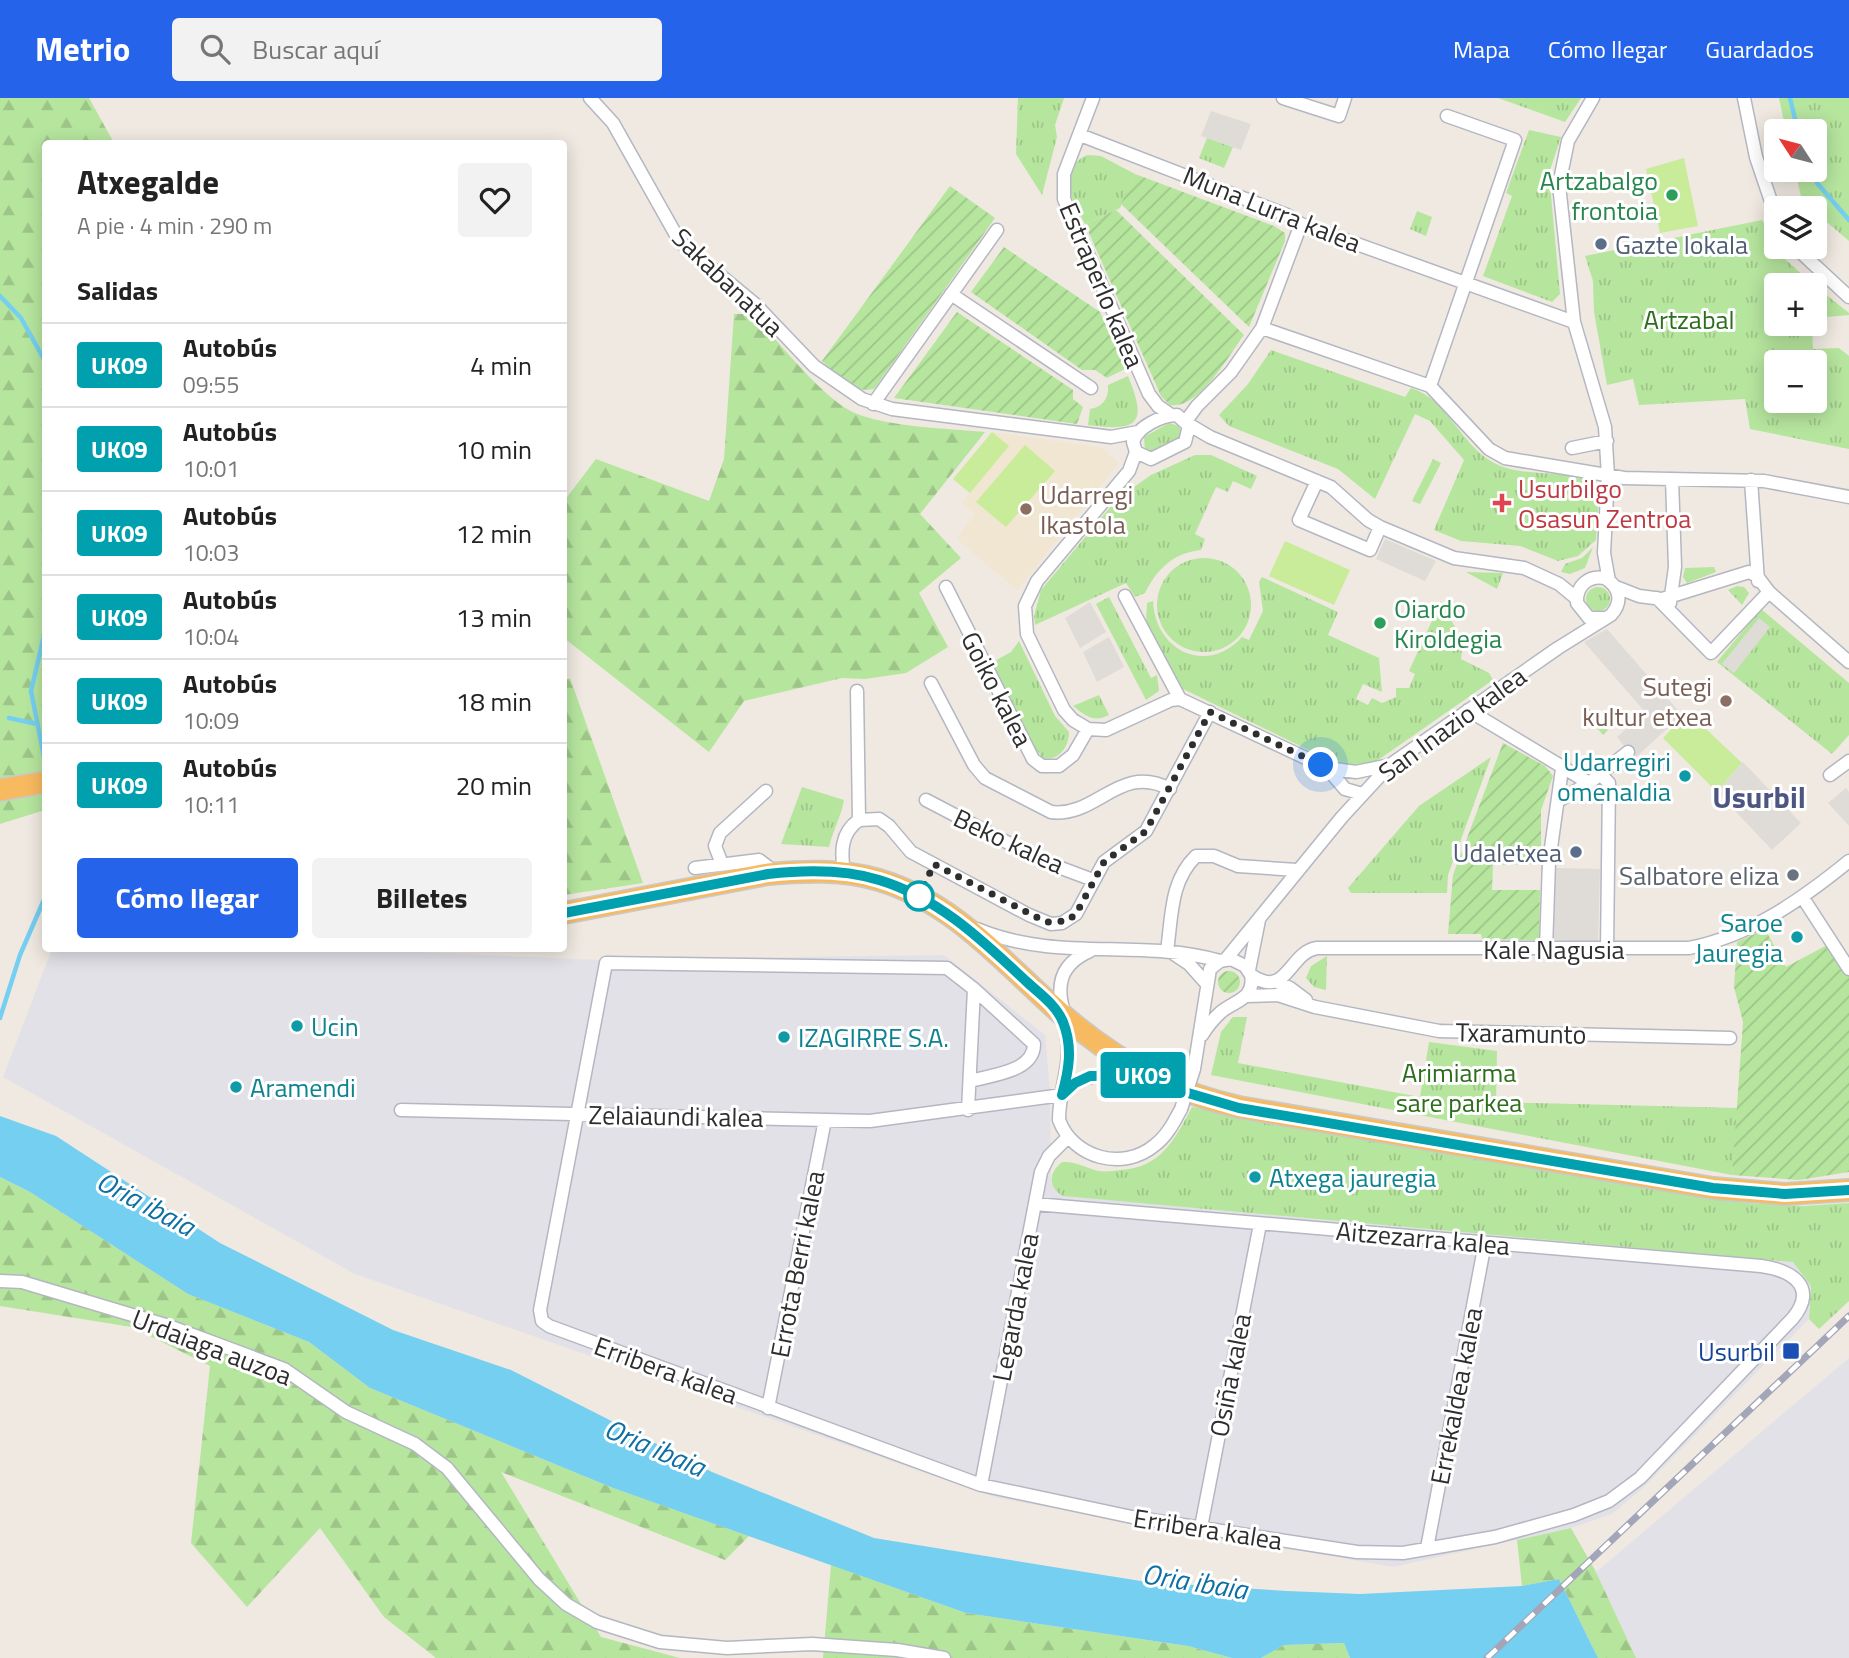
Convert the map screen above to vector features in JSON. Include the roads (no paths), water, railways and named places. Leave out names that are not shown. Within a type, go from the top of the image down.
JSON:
[{"type":"highway","points":[[0,790],[42,783]]},
{"type":"highway","points":[[567,912],[776,873],[844,873],[897,886],[931,902],[958,921],[1095,1042],[1146,1075],[1174,1088],[1239,1108],[1679,1183],[1785,1194],[1849,1190]]},
{"type":"street","name":"Sakabanatua","points":[[590,98],[613,123],[680,242],[755,304],[814,366],[836,383],[873,404],[905,411],[1111,437]]},
{"type":"street","name":"Estraperlo kalea","points":[[1093,98],[1064,174],[1064,199],[1149,394],[1158,406],[1218,440],[1342,494],[1368,520],[1380,527],[1454,558],[1505,563],[1553,580]]},
{"type":"street","points":[[1283,98],[1339,116],[1345,98]]},
{"type":"street","points":[[1553,580],[1577,602],[1589,618],[1605,618],[1618,605],[1604,544],[1608,476],[1606,441],[1593,378],[1574,322],[1560,173],[1568,141],[1593,98]]},
{"type":"street","points":[[1744,98],[1756,157],[1769,196]]},
{"type":"street","points":[[1430,386],[1515,140],[1447,116]]},
{"type":"street","name":"Muna Lurra kalea","points":[[1080,135],[1287,215],[1301,224],[1574,322]]},
{"type":"street","points":[[1180,446],[1188,438],[1187,423],[1197,406],[1231,372],[1262,328],[1301,224]]},
{"type":"street","points":[[873,404],[996,230]]},
{"type":"street","points":[[1809,259],[1849,297]]},
{"type":"street","points":[[951,294],[1091,388]]},
{"type":"street","points":[[1262,328],[1430,386],[1497,454],[1514,461],[1584,470],[1608,476],[1751,480],[1849,497]]},
{"type":"street","name":"Estraperlo kalea","points":[[1088,729],[1064,710],[1025,625],[1025,606],[1032,589],[1129,471],[1136,451],[1133,442],[1149,412],[1149,394]]},
{"type":"street","points":[[1111,437],[1140,430],[1171,415]]},
{"type":"street","points":[[1111,437],[1151,459],[1199,440],[1218,440]]},
{"type":"street","points":[[1572,448],[1606,441]]},
{"type":"street","points":[[1667,602],[1675,568],[1672,479]]},
{"type":"street","points":[[1751,480],[1757,606]]},
{"type":"street","points":[[1317,481],[1300,520],[1370,550],[1380,527]]},
{"type":"street","points":[[1577,602],[1604,544]]},
{"type":"street","points":[[1553,580],[1587,580],[1599,577],[1639,596],[1667,602],[1740,573],[1757,576],[1769,592],[1849,662]]},
{"type":"street","name":"Goiko kalea","points":[[946,587],[1033,759],[1042,766],[1059,766],[1073,755],[1088,729]]},
{"type":"street","points":[[1667,602],[1709,653],[1769,592]]},
{"type":"street","points":[[1125,596],[1180,699]]},
{"type":"street","name":"San Inazio kalea","points":[[1558,648],[1573,629],[1577,602]]},
{"type":"street","name":"San Inazio kalea","points":[[1223,960],[1342,817],[1390,765],[1605,618]]},
{"type":"street","points":[[931,683],[974,765],[985,778],[1051,812],[1063,813],[1076,809],[1135,779],[1156,781],[1170,789]]},
{"type":"street","points":[[857,691],[859,820]]},
{"type":"street","points":[[1088,729],[1112,728],[1171,699],[1180,699],[1327,768],[1348,772],[1390,765]]},
{"type":"street","points":[[1468,710],[1589,783]]},
{"type":"street","points":[[844,873],[844,837],[851,825],[859,820],[873,818],[885,822],[911,852],[1029,915],[1051,924],[1067,921],[1076,914],[1093,880],[1111,855],[1146,831],[1210,712]]},
{"type":"street","points":[[1558,801],[1601,775],[1628,752]]},
{"type":"street","points":[[1830,775],[1849,761]]},
{"type":"street","points":[[1327,768],[1338,782],[1350,791],[1362,794],[1360,782],[1348,772]]},
{"type":"street","points":[[1546,949],[1553,813],[1558,801],[1562,769]]},
{"type":"street","points":[[1601,775],[1609,783],[1607,950]]},
{"type":"street","points":[[1338,782],[1342,817]]},
{"type":"street","points":[[722,864],[715,846],[720,833],[766,791]]},
{"type":"street","name":"Beko kalea","points":[[926,800],[1045,862],[1093,880]]},
{"type":"street","points":[[1167,951],[1174,908],[1173,892],[1183,869],[1196,856],[1214,856],[1238,866],[1297,870]]},
{"type":"street","points":[[695,868],[759,860],[776,873]]},
{"type":"street","name":"Kale Nagusia","points":[[1275,981],[1290,972],[1304,952],[1318,948],[1607,950],[1670,949],[1717,942],[1803,898],[1849,861]]},
{"type":"street","points":[[1803,898],[1849,969]]},
{"type":"street","name":"San Inazio kalea","points":[[1250,973],[1260,917]]},
{"type":"street","points":[[958,921],[1021,944],[1044,948],[1167,951],[1241,963],[1262,981],[1275,981]]},
{"type":"street","points":[[1670,949],[1671,935]]},
{"type":"street","points":[[1090,950],[1071,962],[1060,980],[1062,1014],[1070,1051],[1059,1120],[1067,1138],[1101,1158],[1135,1156],[1160,1140],[1181,1109],[1202,1035],[1210,969],[1223,960]]},
{"type":"street","points":[[1167,951],[1189,964],[1217,1002],[1231,1005]]},
{"type":"street","name":"Zelaiaundi kalea","points":[[970,1082],[1025,1065],[1034,1054],[1034,1044],[947,968],[606,963],[575,1114],[870,1121],[968,1110],[1062,1095]]},
{"type":"street","points":[[1202,1035],[1215,1018],[1247,996],[1251,986],[1250,973]]},
{"type":"street","name":"Txaramunto","points":[[1275,981],[1290,988],[1315,1007]]},
{"type":"street","points":[[968,1110],[974,989]]},
{"type":"street","name":"Txaramunto","points":[[1247,996],[1278,995],[1315,1007],[1439,1031],[1730,1038]]},
{"type":"street","points":[[1062,1095],[1075,1083],[1090,1076],[1146,1075]]},
{"type":"street","points":[[401,1110],[575,1114]]},
{"type":"street","name":"Erribera kalea","points":[[575,1114],[540,1310],[542,1321],[768,1408],[981,1485],[1107,1513],[1357,1552],[1390,1554],[1495,1537],[1574,1515],[1609,1501],[1640,1478],[1793,1318],[1802,1306],[1801,1290]]},
{"type":"street","name":"Errota Berri kalea","points":[[768,1408],[825,1120]]},
{"type":"street","name":"Legarda kalea","points":[[981,1485],[1043,1165],[1067,1138]]},
{"type":"street","name":"Aitzezarra kalea","points":[[1035,1204],[1773,1267],[1791,1273],[1801,1290]]},
{"type":"street","name":"Osiña kalea","points":[[1201,1527],[1260,1224]]},
{"type":"street","name":"Errekaldea kalea","points":[[1427,1548],[1485,1243]]},
{"type":"street","name":"Urdaiaga auzoa","points":[[0,1281],[22,1282],[169,1326],[284,1369],[346,1412],[415,1444],[447,1468],[539,1579],[566,1604],[597,1622],[660,1642],[727,1648],[812,1644],[897,1650],[944,1658]]},
{"type":"water","name":"Oria ibaia","points":[[0,1116],[56,1136],[220,1243],[393,1330],[511,1370],[712,1472],[874,1538],[1147,1582],[1287,1591],[1360,1594],[1522,1586],[1559,1579],[1598,1658],[1350,1658],[1344,1643],[1284,1645],[1261,1658],[1232,1658],[1188,1646],[966,1613],[613,1488],[370,1388],[309,1342],[188,1294],[30,1192],[0,1177]]},
{"type":"waterway","points":[[1790,98],[1795,119]]},
{"type":"waterway","points":[[1817,182],[1849,220]]},
{"type":"waterway","points":[[0,296],[21,318],[42,356]]},
{"type":"waterway","points":[[42,644],[31,691],[42,747]]},
{"type":"waterway","points":[[9,718],[37,724]]},
{"type":"waterway","points":[[0,1018],[20,955],[42,904]]},
{"type":"railway","points":[[1487,1658],[1849,1316]]},
{"type":"place","name":"Artzabalgo frontoia","points":[[1672,195]]},
{"type":"place","name":"Gazte lokala","points":[[1601,244]]},
{"type":"place","name":"Usurbilgo Osasun Zentroa","points":[[1502,503]]},
{"type":"place","name":"Udarregi Ikastola","points":[[1026,509]]},
{"type":"place","name":"Oiardo Kiroldegia","points":[[1380,623]]},
{"type":"place","name":"Sutegi kultur etxea","points":[[1726,701]]},
{"type":"place","name":"Udarregiri omenaldia","points":[[1685,776]]},
{"type":"place","name":"Udaletxea","points":[[1576,852]]},
{"type":"place","name":"Salbatore eliza","points":[[1793,875]]},
{"type":"place","name":"Saroe Jauregia","points":[[1797,937]]},
{"type":"place","name":"Ucin","points":[[297,1026]]},
{"type":"place","name":"IZAGIRRE S.A.","points":[[784,1037]]},
{"type":"place","name":"Aramendi","points":[[236,1087]]},
{"type":"place","name":"Atxega jauregia","points":[[1255,1177]]},
{"type":"place","name":"Usurbil","points":[[1791,1351]]},
{"type":"district","name":"Usurbil","points":[[1759,797]]},
{"type":"park label","name":"Artzabal","points":[[1689,319]]},
{"type":"park label","name":"Arimiarma sare parkea","points":[[1459,1087]]}]
